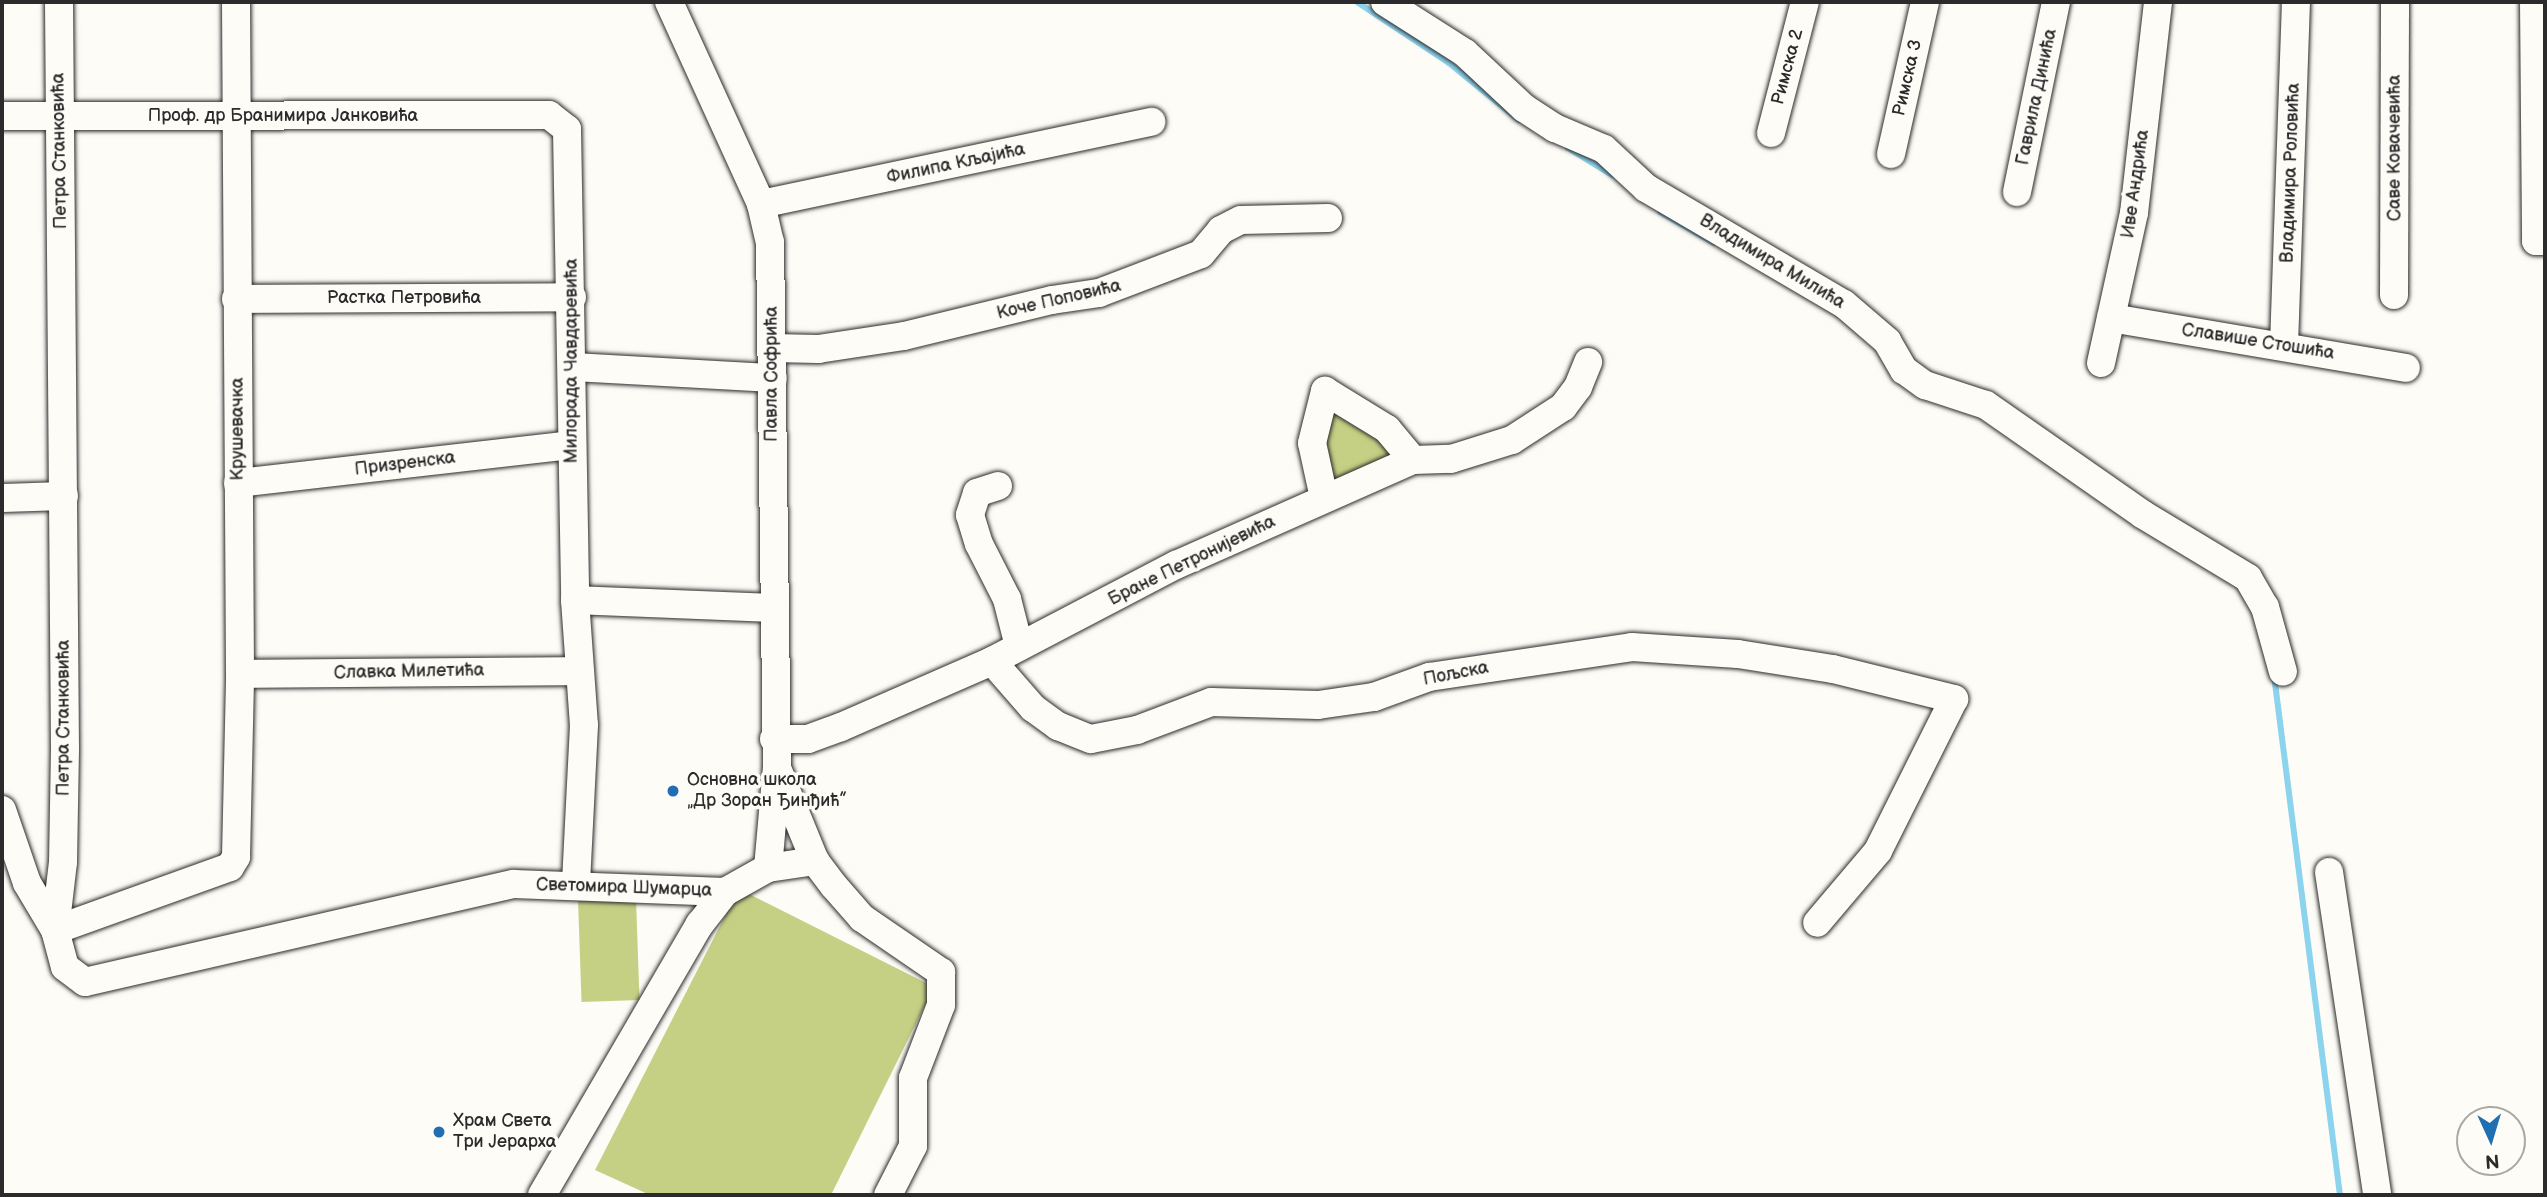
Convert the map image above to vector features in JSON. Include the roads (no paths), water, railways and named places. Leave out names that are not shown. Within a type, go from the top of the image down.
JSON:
[{"type":"street","name":"Петра Станковића","points":[[59,2],[64,837],[55,930],[65,967],[85,982],[514,884]]},
{"type":"street","name":"Крушевачка","points":[[55,930],[230,867],[236,857],[240,674],[233,115],[236,2]]},
{"type":"street","name":"Павла Софрића","points":[[668,2],[761,204],[770,242],[773,348],[772,608],[777,768],[768,868]]},
{"type":"street","name":"Владимира Милића","points":[[1385,2],[1465,53],[1524,108],[1555,128],[1604,149],[1646,188],[1844,304],[1887,341],[1904,370],[1925,385],[1986,405],[2142,514],[2248,578],[2262,599],[2283,671]]},
{"type":"street","name":"Римска 2","points":[[1771,133],[1805,2]]},
{"type":"street","name":"Римска 3","points":[[1891,154],[1926,2]]},
{"type":"street","name":"Гаврила Динића","points":[[2017,192],[2056,2]]},
{"type":"street","name":"Иве Андрића","points":[[2101,363],[2134,213],[2158,2]]},
{"type":"street","name":"Владимира Роловића","points":[[2284,345],[2296,2]]},
{"type":"street","name":"Саве Ковачевића","points":[[2394,295],[2395,2]]},
{"type":"street","points":[[2535,2],[2541,114],[2541,241]]},
{"type":"street","name":"Проф. др Бранимира Јанковића","points":[[2,116],[549,115],[562,123]]},
{"type":"street","name":"Филипа Кљајића","points":[[761,204],[1151,122]]},
{"type":"street","name":"Милорада Чавдаревића","points":[[562,123],[569,135],[575,600],[583,804],[576,884]]},
{"type":"street","name":"Коче Поповића","points":[[773,348],[818,349],[904,336],[1052,300],[1099,293],[1202,254],[1221,230],[1241,220],[1328,218]]},
{"type":"street","name":"Растка Петровића","points":[[236,299],[572,298]]},
{"type":"street","name":"Славише Стошића","points":[[2111,318],[2284,345],[2406,368]]},
{"type":"street","name":"Бране Петронијевића","points":[[774,739],[808,739],[826,733],[992,661],[1175,565],[1413,460],[1474,453],[1529,431],[1571,398],[1588,362]]},
{"type":"street","points":[[574,367],[773,378]]},
{"type":"street","points":[[1324,498],[1311,443],[1325,391],[1387,429],[1413,460]]},
{"type":"street","name":"Призренска","points":[[238,484],[572,445]]},
{"type":"street","points":[[998,486],[977,493],[970,515],[979,544],[1007,599],[1019,646]]},
{"type":"street","points":[[2,498],[64,496]]},
{"type":"street","points":[[575,600],[772,608]]},
{"type":"street","name":"Пољска","points":[[992,661],[1033,708],[1058,726],[1091,739],[1137,730],[1211,702],[1329,703],[1374,697],[1429,677],[1632,647],[1738,654],[1833,669],[1954,699],[1878,851],[1817,923]]},
{"type":"street","name":"Славка Милетића","points":[[240,674],[579,671]]},
{"type":"street","name":"Павла Софрића","points":[[777,768],[815,861],[862,918],[941,972],[941,1005],[913,1078],[913,1146],[888,1195]]},
{"type":"street","points":[[2,810],[27,883],[55,930]]},
{"type":"street","points":[[768,868],[815,861]]},
{"type":"street","name":"Светомира Шумарца","points":[[514,884],[576,884],[726,892],[768,868]]},
{"type":"street","points":[[2329,872],[2377,1195]]},
{"type":"street","points":[[541,1195],[700,924],[726,892]]},
{"type":"waterway","points":[[1357,2],[1449,63],[1519,120]]},
{"type":"waterway","points":[[1568,148],[1612,175]]},
{"type":"waterway","points":[[1660,212],[1714,243]]},
{"type":"waterway","points":[[2274,675],[2340,1195]]},
{"type":"place","name":"Основна школа „Др Зоран Ђинђић”","points":[[673,791]]},
{"type":"place","name":"Храм Света Три Јерарха","points":[[439,1132]]}]
